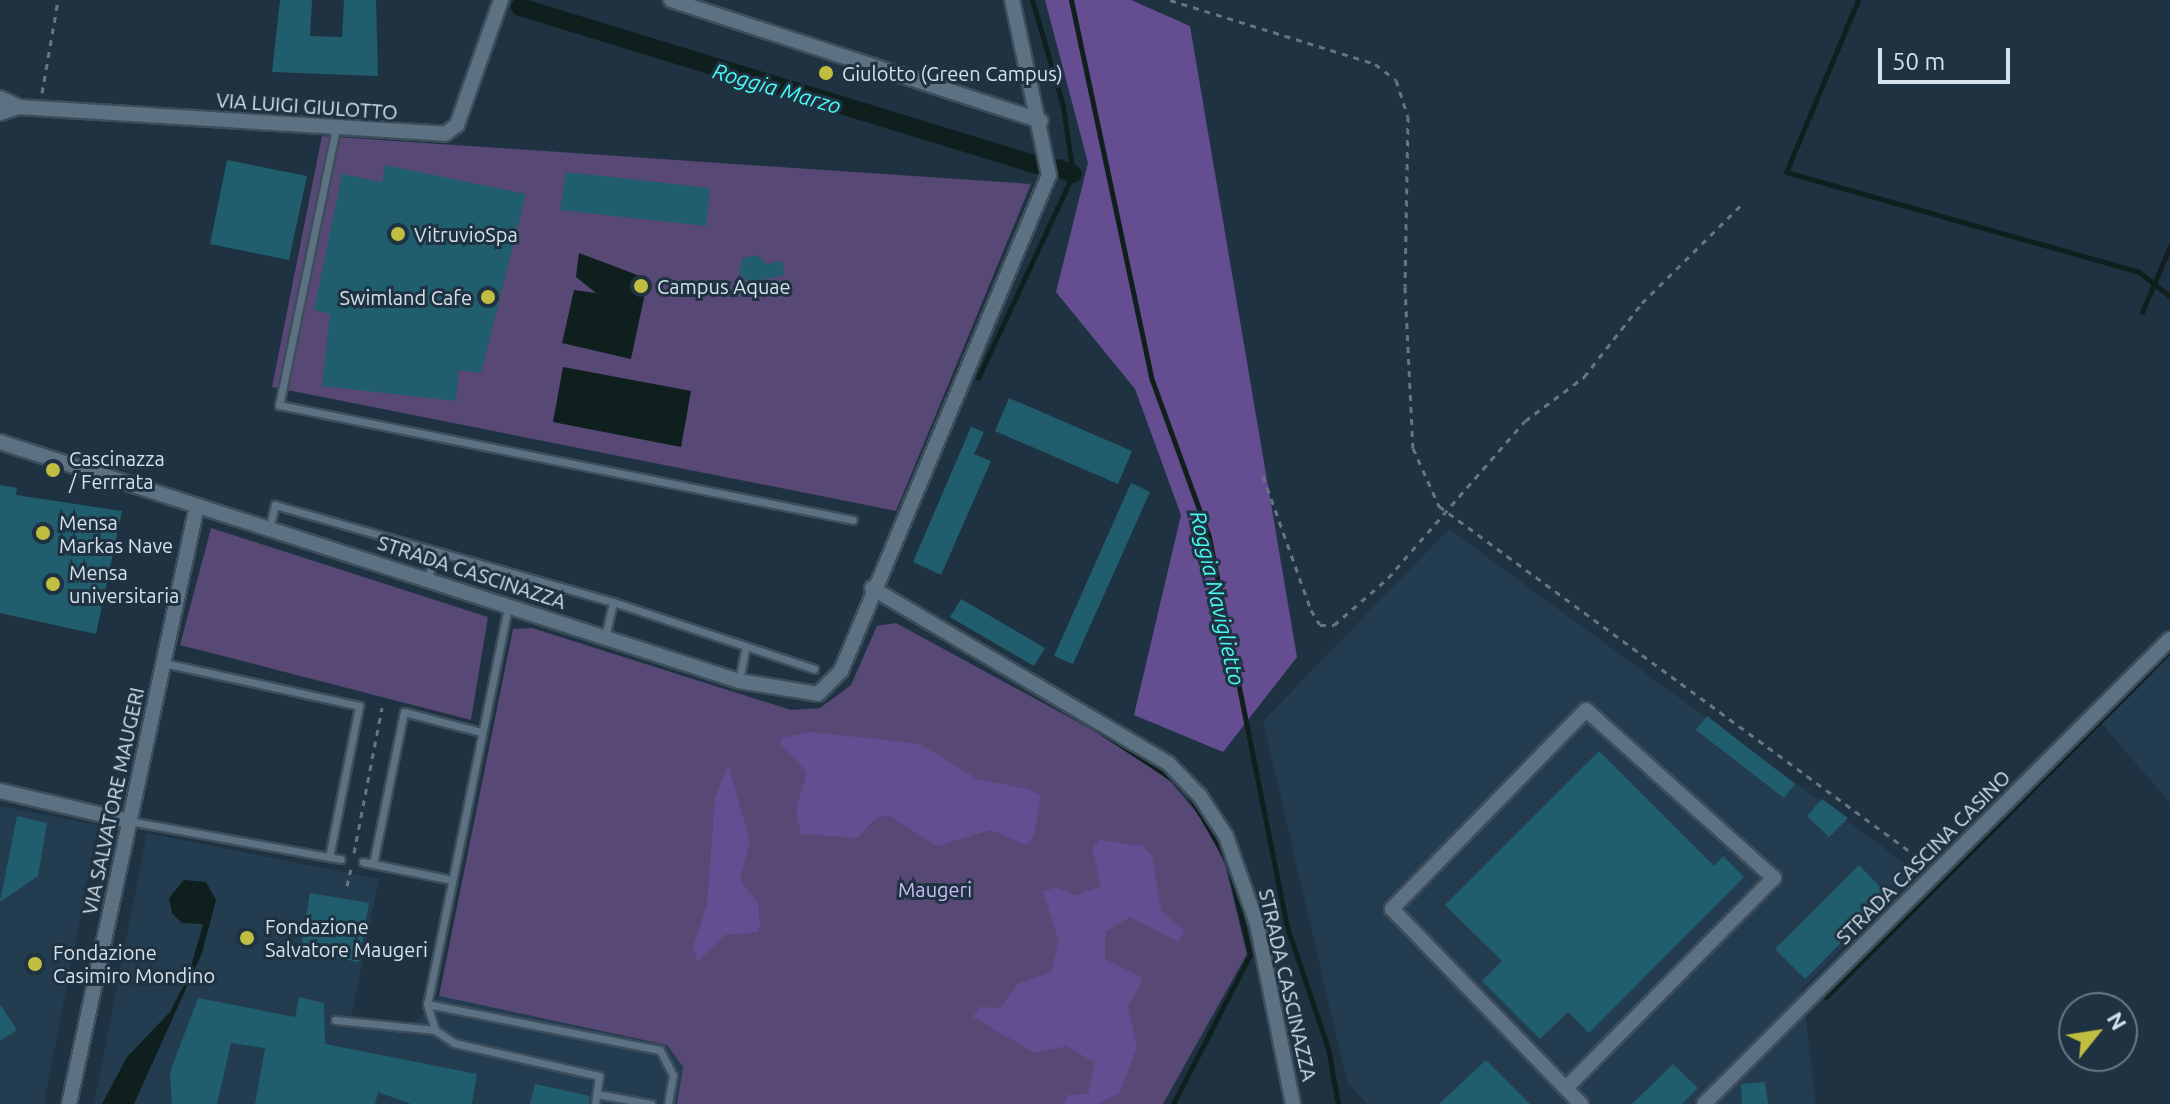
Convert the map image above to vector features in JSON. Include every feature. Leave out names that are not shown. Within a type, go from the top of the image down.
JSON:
[{"type":"street","name":"VIA LUIGI GIULOTTO","points":[[0,113],[19,107],[445,134],[457,125],[501,0]]},
{"type":"street","points":[[671,0],[1041,121]]},
{"type":"street","name":"STRADA CASCINAZZA","points":[[0,442],[197,506],[270,526],[739,681],[818,694],[841,671],[872,588],[1037,214],[1049,175],[1041,121],[1012,0]]},
{"type":"street","name":"VIA LUIGI GIULOTTO","points":[[0,98],[19,107]]},
{"type":"street","name":"VIA SALVATORE MAUGERI","points":[[69,1104],[197,506]]},
{"type":"street","name":"STRADA CASCINAZZA","points":[[872,588],[1168,763],[1200,796],[1226,836],[1257,924],[1293,1104]]},
{"type":"street","name":"STRADA CASCINA CASINO","points":[[1704,1104],[2170,639]]},
{"type":"street","points":[[1566,1088],[1774,878],[1586,710],[1392,909],[1581,1104]]},
{"type":"street","points":[[0,791],[129,821]]},
{"type":"lane","points":[[336,128],[279,405],[853,520]]},
{"type":"lane","points":[[270,526],[275,505],[613,602],[745,650],[814,669]]},
{"type":"lane","points":[[428,578],[435,551]]},
{"type":"lane","points":[[605,637],[613,602]]},
{"type":"lane","points":[[435,1030],[427,1004],[508,604]]},
{"type":"lane","points":[[739,681],[745,650]]},
{"type":"lane","points":[[163,663],[359,706],[329,857]]},
{"type":"lane","points":[[373,864],[404,712],[481,732]]},
{"type":"lane","points":[[129,821],[341,859]]},
{"type":"lane","points":[[363,862],[452,880]]},
{"type":"lane","points":[[427,1004],[660,1050],[673,1075],[668,1104]]},
{"type":"lane","points":[[335,1020],[435,1030],[454,1043],[599,1076],[595,1104]]},
{"type":"lane","points":[[597,1094],[651,1104]]},
{"type":"path","points":[[38,108],[58,0]]},
{"type":"path","points":[[1170,0],[1375,64],[1396,80],[1408,116],[1405,287],[1413,448],[1424,482],[1448,511],[1937,871]]},
{"type":"path","points":[[1263,476],[1320,625],[1334,625],[1356,608],[1448,511],[1507,439],[1584,377],[1642,303],[1742,204]]},
{"type":"path","points":[[347,886],[382,708]]},
{"type":"shaded area","points":[[1045,0],[1131,0],[1190,26],[1297,657],[1223,752],[1134,715],[1181,515],[1135,389],[1056,292],[1088,163]]},
{"type":"shaded area","points":[[579,253],[648,279],[631,359],[562,343],[574,290],[596,293],[576,277]]},
{"type":"shaded area","points":[[563,367],[691,391],[681,447],[553,422]]},
{"type":"shaded area","points":[[1449,529],[1917,872],[1802,989],[1816,1104],[1367,1104],[1347,1082],[1263,721]]},
{"type":"shaded area","points":[[2170,652],[2170,803],[2101,723]]},
{"type":"shaded area","points":[[812,732],[920,744],[977,779],[1028,789],[1041,795],[1034,835],[1026,845],[991,830],[937,846],[890,816],[877,817],[857,838],[801,834],[796,810],[807,772],[780,745],[781,738]]},
{"type":"shaded area","points":[[728,765],[750,841],[740,880],[758,903],[760,925],[758,932],[725,935],[698,961],[693,948],[707,904],[715,798]]},
{"type":"shaded area","name":"Fondazione Casimiro Mondino","points":[[0,806],[98,825],[44,1104],[0,1104]]},
{"type":"shaded area","name":"Fondazione Salvatore Maugeri","points":[[147,833],[379,879],[351,1018],[409,1029],[439,996],[667,1045],[683,1067],[677,1104],[94,1104]]},
{"type":"shaded area","points":[[1099,840],[1142,846],[1152,856],[1161,911],[1184,930],[1179,942],[1130,917],[1105,932],[1105,959],[1143,978],[1128,1007],[1137,1047],[1119,1093],[1097,1104],[1064,1104],[1068,1095],[1088,1094],[1095,1063],[1067,1046],[1035,1053],[973,1017],[979,1007],[1000,1008],[1018,984],[1051,972],[1059,941],[1043,892],[1055,887],[1075,895],[1101,887],[1092,849]]},
{"type":"shaded area","points":[[184,880],[206,882],[216,900],[202,953],[134,1104],[102,1104],[127,1057],[170,1012],[188,977],[203,924],[182,923],[172,913],[169,898]]},
{"type":"green space","name":"Campus Aquae","points":[[322,136],[1031,184],[896,511],[272,387]]},
{"type":"green space","points":[[211,528],[488,617],[471,720],[180,645]]},
{"type":"green space","name":"Maugeri","points":[[896,623],[1120,745],[1171,782],[1202,819],[1225,864],[1247,954],[1163,1104],[677,1104],[683,1067],[667,1045],[439,996],[513,629],[532,628],[791,710],[820,708],[851,685],[877,626]]},
{"type":"building","points":[[280,0],[312,0],[310,36],[342,37],[344,0],[376,0],[378,76],[272,72]]},
{"type":"building","points":[[227,160],[307,176],[289,260],[210,244]]},
{"type":"building","points":[[385,165],[526,194],[481,373],[459,370],[456,401],[322,386],[330,314],[314,310],[342,174],[382,182]]},
{"type":"building","points":[[566,172],[710,188],[706,226],[560,210]]},
{"type":"building","points":[[758,255],[767,264],[782,261],[785,275],[749,283],[739,272],[743,258]]},
{"type":"building","points":[[1009,398],[1132,451],[1118,484],[995,431]]},
{"type":"building","points":[[971,427],[984,432],[974,454],[991,461],[941,575],[913,562]]},
{"type":"building","points":[[1131,483],[1150,492],[1073,664],[1054,656]]},
{"type":"building","name":"Mensa universitaria","points":[[0,485],[17,488],[16,495],[122,511],[96,634],[0,613]]},
{"type":"building","points":[[961,599],[1045,648],[1034,666],[950,617]]},
{"type":"building","points":[[1707,716],[1795,784],[1784,798],[1696,730]]},
{"type":"building","points":[[1599,751],[1714,866],[1723,856],[1744,877],[1589,1033],[1568,1012],[1540,1039],[1482,981],[1502,961],[1445,905]]},
{"type":"building","points":[[1822,799],[1848,818],[1829,837],[1807,816]]},
{"type":"building","points":[[17,816],[47,823],[38,876],[0,902]]},
{"type":"building","points":[[1859,865],[1888,895],[1805,979],[1775,949]]},
{"type":"building","points":[[310,893],[369,903],[359,962],[300,952]]},
{"type":"building","points":[[299,997],[324,1003],[325,1044],[477,1074],[472,1104],[411,1104],[378,1092],[375,1104],[255,1104],[265,1048],[231,1043],[217,1104],[172,1104],[170,1072],[198,998],[295,1017]]},
{"type":"building","points":[[0,1004],[17,1030],[0,1041]]},
{"type":"building","points":[[1486,1060],[1530,1104],[1439,1104],[1471,1074]]},
{"type":"building","points":[[1673,1064],[1698,1088],[1682,1104],[1632,1104]]},
{"type":"building","points":[[1765,1082],[1768,1104],[1742,1104],[1741,1084]]},
{"type":"building","points":[[535,1084],[590,1096],[589,1104],[530,1104]]},
{"type":"waterway","points":[[978,378],[1073,174],[1063,106],[1032,0]]},
{"type":"waterway","name":"Roggia Naviglietto","points":[[1071,0],[1152,380],[1209,537],[1286,924],[1328,1048],[1338,1104]]},
{"type":"waterway","points":[[1858,0],[1786,172],[2139,272],[2170,296]]},
{"type":"waterway","name":"Roggia Marzo","points":[[520,7],[1037,165]]},
{"type":"waterway","name":"Roggia Marzo","points":[[1059,168],[1073,174]]},
{"type":"waterway","points":[[2142,312],[2170,246]]},
{"type":"waterway","points":[[1826,997],[2170,651]]},
{"type":"waterway","points":[[1093,727],[1179,783]]},
{"type":"waterway","points":[[1173,1104],[1250,955],[1228,861],[1186,790]]},
{"type":"place","name":"Giulotto (Green Campus)","points":[[826,73]]},
{"type":"place","name":"VitruvioSpa","points":[[398,234]]},
{"type":"place","name":"Campus Aquae","points":[[641,286]]},
{"type":"place","name":"Swimland Cafe","points":[[488,297]]},
{"type":"place","name":"Cascinazza / Ferrrata","points":[[53,470]]},
{"type":"place","name":"Mensa Markas Nave","points":[[43,533]]},
{"type":"place","name":"Mensa universitaria","points":[[53,584]]},
{"type":"place","name":"Fondazione Salvatore Maugeri","points":[[247,938]]},
{"type":"place","name":"Fondazione Casimiro Mondino","points":[[35,964]]}]
